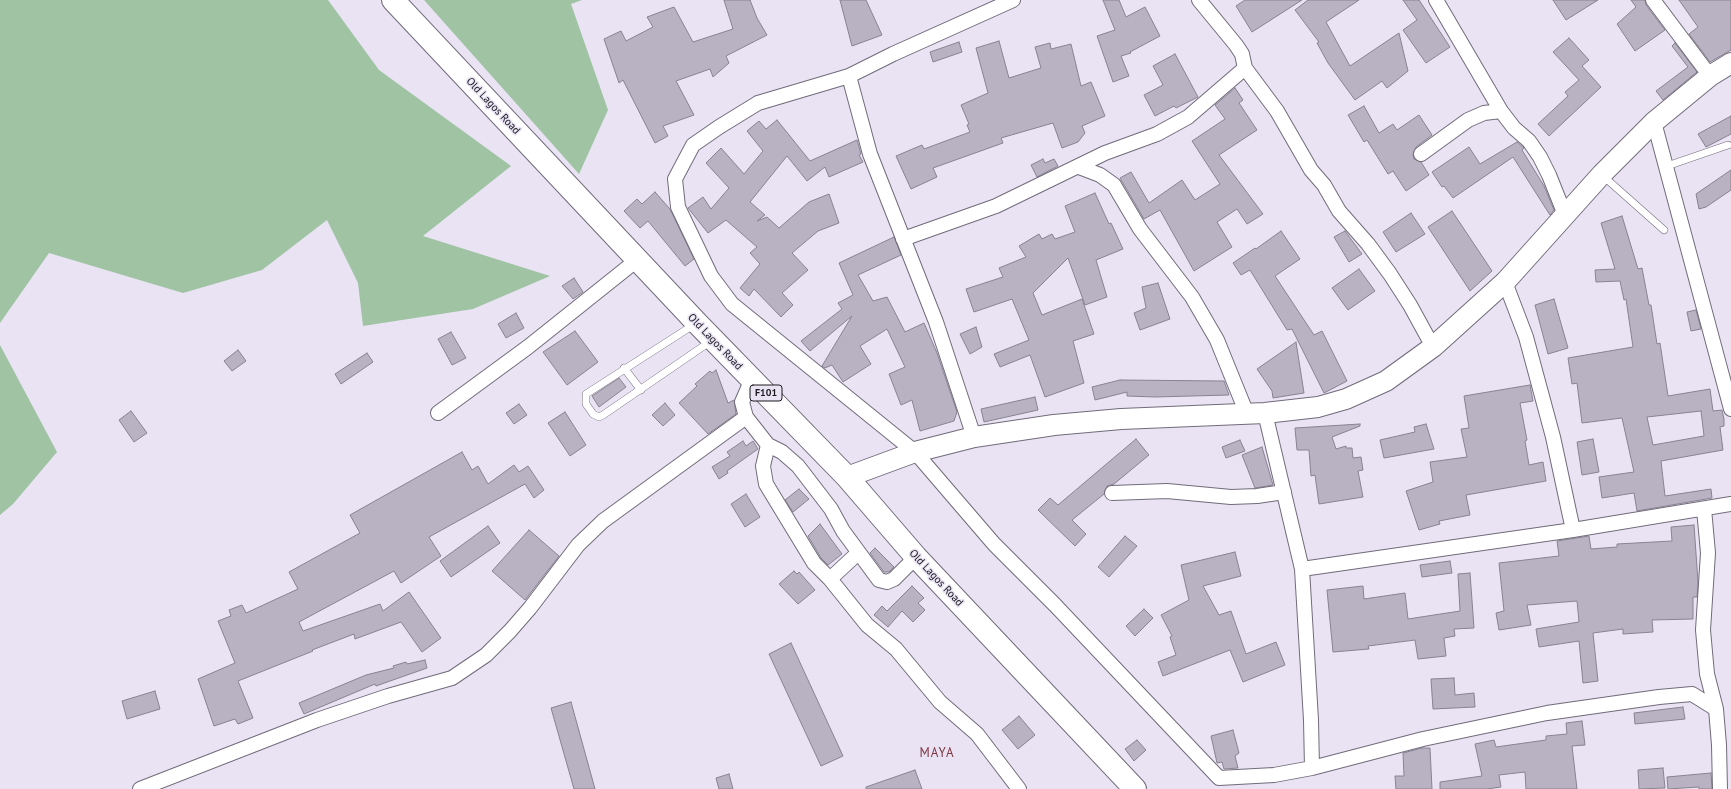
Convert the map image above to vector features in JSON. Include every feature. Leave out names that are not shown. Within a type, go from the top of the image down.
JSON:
[{"type":"main road","name":"Old Lagos Road","points":[[393,0],[696,323],[847,477],[916,556],[1135,789]]},
{"type":"street","points":[[1013,0],[893,54],[849,76],[758,103],[693,145],[675,179],[678,207],[711,276],[732,304],[915,452],[994,544],[1055,605],[1219,778],[1274,775],[1312,768],[1423,739],[1547,713],[1659,697],[1692,694],[1716,709]]},
{"type":"street","points":[[1199,0],[1236,45],[1242,54],[1245,68],[1277,110],[1311,170],[1324,185],[1339,211],[1368,244],[1390,274],[1410,304],[1433,347]]},
{"type":"street","points":[[1436,0],[1501,111],[1514,128],[1529,141],[1540,157],[1549,174],[1565,215]]},
{"type":"street","points":[[1653,0],[1710,76]]},
{"type":"street","points":[[847,477],[915,452],[974,437],[1054,425],[1121,419],[1256,414],[1318,406],[1346,399],[1386,381],[1433,347],[1505,282],[1602,174],[1654,122],[1710,76],[1731,63]]},
{"type":"street","points":[[903,239],[996,206],[1080,167],[1106,153],[1157,134],[1188,117],[1245,68]]},
{"type":"street","points":[[849,76],[870,154],[936,322],[974,437]]},
{"type":"street","points":[[1421,154],[1468,120],[1484,113],[1501,111]]},
{"type":"street","points":[[1654,122],[1731,409]]},
{"type":"street","points":[[1080,167],[1100,175],[1114,185],[1140,229],[1192,297],[1217,340],[1256,414],[1284,492],[1302,569],[1311,704],[1312,768]]},
{"type":"street","points":[[438,412],[528,347],[637,260]]},
{"type":"street","points":[[1505,282],[1526,337],[1554,437],[1573,530]]},
{"type":"street","points":[[752,379],[742,402],[746,417],[768,445],[782,452],[798,466],[831,509],[858,553],[879,580],[887,582],[894,579],[916,556]]},
{"type":"street","points":[[140,789],[317,720],[388,696],[452,678],[486,655],[510,631],[530,608],[578,545],[603,521],[746,417]]},
{"type":"street","points":[[768,445],[763,466],[766,484],[814,563],[830,579],[852,608],[867,624],[896,649],[940,702],[977,734],[1019,789]]},
{"type":"street","points":[[1112,494],[1174,491],[1231,497],[1257,496],[1284,492]]},
{"type":"street","points":[[1302,569],[1573,530],[1731,504]]},
{"type":"street","points":[[1704,509],[1708,553],[1703,630],[1707,674],[1716,709],[1720,789]]},
{"type":"street","points":[[830,579],[858,553]]},
{"type":"street","points":[[1692,694],[1707,674]]},
{"type":"lane","points":[[1667,166],[1728,145]]},
{"type":"lane","points":[[1602,174],[1664,230]]},
{"type":"lane","points":[[696,323],[624,368],[586,394],[586,404],[593,414],[600,417],[604,415],[713,340]]},
{"type":"lane","points":[[624,368],[641,390]]},
{"type":"green space","points":[[0,0],[328,0],[379,70],[511,166],[423,236],[550,276],[473,309],[363,326],[358,283],[327,220],[262,270],[183,293],[49,253],[0,323]]},
{"type":"green space","points":[[424,0],[582,0],[571,4],[608,110],[579,174]]},
{"type":"green space","points":[[0,345],[57,452],[13,504],[0,515]]},
{"type":"building","points":[[724,0],[750,0],[757,18],[767,35],[726,56],[729,63],[713,77],[710,69],[676,81],[694,115],[663,126],[668,136],[655,143],[623,80],[619,83],[604,39],[621,31],[626,41],[653,27],[647,17],[674,7],[693,42],[733,29]]},
{"type":"building","points":[[840,0],[866,0],[882,35],[852,46]]},
{"type":"building","points":[[1103,0],[1119,0],[1126,17],[1145,7],[1160,36],[1130,52],[1131,53],[1121,56],[1129,76],[1113,82],[1097,36],[1115,30]]},
{"type":"building","points":[[1245,0],[1302,0],[1252,32],[1236,6]]},
{"type":"building","points":[[1308,0],[1359,0],[1326,22],[1350,66],[1399,33],[1408,71],[1387,88],[1382,81],[1355,100],[1328,63],[1317,43],[1319,42],[1295,10]]},
{"type":"building","points":[[1403,0],[1419,0],[1450,47],[1426,63],[1403,30],[1417,20]]},
{"type":"building","points":[[1553,0],[1598,0],[1566,20]]},
{"type":"building","points":[[1631,0],[1645,0],[1646,5],[1665,30],[1635,51],[1617,24],[1636,7]]},
{"type":"building","points":[[1679,0],[1731,0],[1731,50],[1710,62],[1689,34],[1698,27]]},
{"type":"building","points":[[1569,38],[1589,60],[1582,66],[1601,87],[1549,136],[1538,124],[1568,96],[1565,92],[1579,80],[1553,52]]},
{"type":"building","points":[[999,41],[1009,78],[1041,68],[1035,47],[1050,43],[1051,49],[1071,44],[1081,86],[1091,82],[1105,116],[1082,126],[1085,133],[1078,142],[1062,148],[1053,123],[1001,138],[1003,143],[933,168],[937,177],[911,189],[896,156],[922,145],[924,149],[970,132],[967,125],[969,124],[961,105],[988,93],[976,48]]},
{"type":"building","points":[[959,42],[962,52],[933,62],[930,52]]},
{"type":"building","points":[[1675,43],[1697,72],[1663,100],[1656,91],[1688,67],[1672,46]]},
{"type":"building","points":[[1175,54],[1198,97],[1176,108],[1174,106],[1155,116],[1144,95],[1163,85],[1153,66]]},
{"type":"building","points":[[1235,88],[1243,100],[1239,103],[1257,130],[1219,155],[1263,214],[1247,224],[1237,209],[1217,222],[1232,247],[1194,271],[1160,210],[1144,219],[1120,178],[1131,172],[1149,203],[1182,180],[1195,200],[1220,184],[1192,141],[1225,119],[1215,105]]},
{"type":"building","points":[[1364,106],[1379,133],[1393,124],[1397,130],[1419,115],[1432,135],[1416,147],[1413,155],[1414,159],[1421,162],[1429,175],[1406,191],[1393,171],[1388,174],[1367,140],[1364,142],[1348,115]]},
{"type":"building","points":[[1731,116],[1731,134],[1706,147],[1698,134]]},
{"type":"building","points":[[777,120],[810,161],[857,140],[861,154],[859,155],[863,162],[829,177],[825,167],[807,181],[787,156],[750,202],[765,215],[757,221],[767,217],[779,228],[809,202],[829,194],[839,223],[818,231],[792,253],[808,270],[782,293],[793,305],[781,317],[754,289],[749,296],[740,288],[760,264],[750,253],[757,247],[726,220],[708,233],[688,208],[703,197],[711,209],[729,188],[706,163],[721,148],[744,174],[763,151],[747,131],[759,121],[766,129]]},
{"type":"building","points":[[1517,142],[1524,148],[1522,150],[1544,186],[1554,210],[1550,215],[1513,157],[1453,198],[1444,186],[1442,187],[1432,172],[1469,147],[1480,164]]},
{"type":"building","points":[[1043,159],[1045,163],[1054,159],[1058,166],[1037,177],[1031,165]]},
{"type":"building","points":[[1731,170],[1731,190],[1706,207],[1699,209],[1696,194]]},
{"type":"building","points":[[655,192],[670,209],[694,259],[685,266],[648,221],[640,228],[624,211],[637,199],[642,204]]},
{"type":"building","points":[[1095,193],[1109,224],[1111,223],[1123,249],[1096,260],[1107,297],[1085,305],[1068,258],[1033,293],[1042,315],[1082,299],[1094,334],[1073,341],[1084,383],[1045,397],[1030,355],[1000,367],[994,354],[1029,340],[1012,299],[974,312],[966,289],[1003,277],[999,268],[1026,257],[1019,246],[1039,234],[1042,239],[1052,234],[1055,239],[1075,232],[1065,206]]},
{"type":"building","points":[[1452,211],[1492,271],[1470,291],[1428,227]]},
{"type":"building","points":[[1411,213],[1425,234],[1396,252],[1383,232]]},
{"type":"building","points":[[1622,216],[1638,269],[1642,268],[1649,305],[1651,305],[1657,344],[1660,343],[1668,396],[1710,389],[1713,411],[1722,410],[1724,426],[1720,427],[1723,450],[1661,461],[1665,496],[1711,489],[1712,498],[1637,511],[1634,493],[1602,498],[1599,477],[1634,472],[1622,418],[1582,423],[1577,383],[1572,384],[1568,358],[1633,347],[1626,299],[1624,300],[1620,281],[1596,282],[1595,270],[1615,269],[1601,223]],"holes":[[[1701,411],[1704,436],[1653,445],[1647,417]]]},
{"type":"building","points":[[1281,231],[1300,259],[1275,276],[1314,335],[1322,331],[1347,381],[1324,393],[1292,329],[1287,330],[1250,270],[1241,275],[1233,263]]},
{"type":"building","points":[[1345,231],[1362,254],[1349,262],[1334,237]]},
{"type":"building","points":[[894,237],[901,255],[858,275],[873,301],[887,297],[905,332],[924,323],[937,353],[957,412],[954,421],[920,431],[912,400],[901,405],[889,374],[905,367],[887,329],[860,346],[871,364],[843,382],[832,365],[825,368],[822,366],[852,316],[810,351],[801,341],[842,309],[838,303],[853,295],[839,263]]},
{"type":"building","points":[[1359,269],[1375,291],[1348,310],[1332,288]]},
{"type":"building","points":[[574,278],[583,292],[573,299],[562,286]]},
{"type":"building","points":[[1158,283],[1170,319],[1140,330],[1134,313],[1146,308],[1142,287]]},
{"type":"building","points":[[1554,299],[1568,348],[1548,354],[1535,305]]},
{"type":"building","points":[[1696,310],[1701,329],[1691,331],[1687,312]]},
{"type":"building","points":[[516,313],[524,328],[506,338],[498,324]]},
{"type":"building","points":[[976,327],[982,347],[970,354],[960,334]]},
{"type":"building","points":[[575,331],[598,362],[567,385],[543,352]]},
{"type":"building","points":[[451,332],[466,358],[452,365],[438,339]]},
{"type":"building","points":[[1296,342],[1304,393],[1273,398],[1272,391],[1257,369]]},
{"type":"building","points":[[238,350],[246,361],[232,371],[224,361]]},
{"type":"building","points":[[367,353],[373,362],[341,384],[335,374]]},
{"type":"building","points":[[716,370],[728,403],[734,400],[736,414],[708,434],[679,403],[697,386],[695,384],[710,371],[712,373]]},
{"type":"building","points":[[619,378],[626,387],[599,407],[592,396]]},
{"type":"building","points":[[1120,380],[1224,381],[1229,395],[1155,397],[1127,396],[1127,392],[1095,400],[1092,387]]},
{"type":"building","points":[[1530,385],[1533,401],[1520,403],[1527,440],[1525,441],[1529,465],[1543,462],[1546,481],[1466,495],[1470,515],[1439,521],[1440,524],[1419,530],[1406,491],[1433,482],[1430,462],[1467,457],[1461,429],[1469,428],[1464,396]]},
{"type":"building","points":[[1035,397],[1038,410],[984,422],[981,409]]},
{"type":"building","points":[[665,403],[675,415],[663,426],[652,415]]},
{"type":"building","points":[[519,404],[527,415],[514,424],[506,413]]},
{"type":"building","points":[[131,411],[147,433],[134,442],[119,420]]},
{"type":"building","points":[[565,412],[586,445],[570,456],[548,423]]},
{"type":"building","points":[[1360,424],[1360,426],[1332,437],[1336,449],[1346,446],[1346,448],[1352,448],[1353,458],[1361,457],[1363,470],[1358,471],[1363,497],[1319,504],[1315,475],[1311,476],[1309,450],[1297,450],[1295,428]]},
{"type":"building","points":[[1426,424],[1434,449],[1384,458],[1380,440],[1415,432],[1414,427]]},
{"type":"building","points":[[1136,439],[1149,455],[1114,484],[1107,486],[1104,494],[1072,520],[1086,534],[1075,546],[1038,510],[1050,498],[1058,505]]},
{"type":"building","points":[[1593,439],[1599,472],[1582,475],[1577,442]]},
{"type":"building","points":[[1240,440],[1245,451],[1226,458],[1222,447]]},
{"type":"building","points":[[743,441],[746,446],[753,441],[758,449],[727,471],[728,473],[719,479],[712,467],[730,456],[727,452]]},
{"type":"building","points":[[1262,447],[1273,485],[1255,488],[1242,455]]},
{"type":"building","points":[[462,452],[472,470],[478,466],[488,484],[514,465],[519,472],[528,466],[544,490],[534,498],[525,484],[429,537],[441,556],[401,583],[394,571],[299,622],[303,631],[380,604],[383,611],[409,592],[441,638],[422,652],[401,622],[355,639],[354,634],[312,650],[313,651],[238,681],[253,718],[238,724],[235,719],[214,726],[198,679],[235,663],[218,621],[231,616],[229,610],[242,605],[246,613],[298,589],[289,572],[360,533],[350,515]]},
{"type":"building","points":[[799,489],[809,499],[793,512],[785,500]]},
{"type":"building","points":[[746,494],[760,517],[745,527],[731,504]]},
{"type":"building","points":[[820,524],[842,554],[828,565],[821,558],[808,536]]},
{"type":"building","points":[[1694,525],[1698,582],[1697,597],[1693,597],[1693,619],[1652,620],[1653,632],[1623,634],[1623,629],[1593,633],[1598,681],[1583,683],[1579,641],[1539,647],[1536,629],[1579,622],[1577,601],[1527,605],[1531,625],[1499,630],[1496,613],[1504,611],[1499,563],[1559,556],[1557,541],[1589,536],[1591,549],[1617,547],[1617,544],[1672,541],[1671,527]]},
{"type":"building","points":[[488,526],[500,543],[451,577],[440,561]]},
{"type":"building","points":[[529,530],[559,556],[525,600],[492,571]]},
{"type":"building","points":[[1125,536],[1137,546],[1109,577],[1098,567]]},
{"type":"building","points":[[875,548],[894,567],[889,572],[884,572],[870,553]]},
{"type":"building","points":[[1235,552],[1241,576],[1203,586],[1219,615],[1231,611],[1246,654],[1276,642],[1285,665],[1243,682],[1230,650],[1163,676],[1158,662],[1176,655],[1170,637],[1172,636],[1161,615],[1189,600],[1181,565]]},
{"type":"building","points":[[1450,561],[1452,573],[1422,577],[1420,565]]},
{"type":"building","points":[[794,571],[797,574],[799,572],[815,590],[798,604],[779,584]]},
{"type":"building","points":[[1470,573],[1474,628],[1454,629],[1455,636],[1444,638],[1446,656],[1418,659],[1415,640],[1368,646],[1369,649],[1333,652],[1327,590],[1363,586],[1364,599],[1405,593],[1408,619],[1460,611],[1458,574]]},
{"type":"building","points":[[912,586],[924,598],[918,603],[925,610],[913,622],[902,611],[888,627],[874,615],[882,606],[887,611]]},
{"type":"building","points":[[1144,609],[1153,618],[1135,636],[1126,626]]},
{"type":"building","points":[[791,643],[843,756],[821,766],[769,654]]},
{"type":"building","points":[[425,660],[427,668],[376,686],[375,684],[304,714],[299,703],[366,675],[394,668],[393,666],[406,662],[407,664]]},
{"type":"building","points":[[1454,678],[1455,695],[1474,693],[1475,707],[1433,709],[1431,679]]},
{"type":"building","points":[[155,691],[160,709],[127,719],[122,701]]},
{"type":"building","points":[[571,702],[595,789],[574,789],[551,708]]},
{"type":"building","points":[[1683,707],[1685,719],[1635,724],[1634,713]]},
{"type":"building","points":[[1019,716],[1035,735],[1018,749],[1002,730]]},
{"type":"building","points":[[1582,721],[1585,745],[1572,746],[1577,789],[1526,789],[1525,772],[1499,775],[1501,787],[1487,789],[1440,789],[1440,782],[1482,776],[1475,744],[1494,740],[1496,747],[1546,740],[1546,736],[1567,734],[1566,723]]},
{"type":"building","points":[[1233,730],[1239,753],[1235,756],[1238,768],[1224,769],[1222,762],[1217,763],[1211,736]]},
{"type":"building","points":[[1137,740],[1146,750],[1134,761],[1125,749]]},
{"type":"building","points":[[1422,748],[1430,748],[1432,789],[1396,789],[1395,776],[1404,776],[1403,753]]},
{"type":"building","points":[[1663,768],[1665,788],[1639,789],[1638,770]]},
{"type":"building","points":[[915,770],[922,789],[866,789],[866,787]]},
{"type":"building","points":[[1711,773],[1712,789],[1699,789],[1699,787],[1668,789],[1667,777]]},
{"type":"building","points":[[729,774],[733,789],[719,789],[716,778]]},
{"type":"district","name":"MAYA","points":[[937,753]]}]
